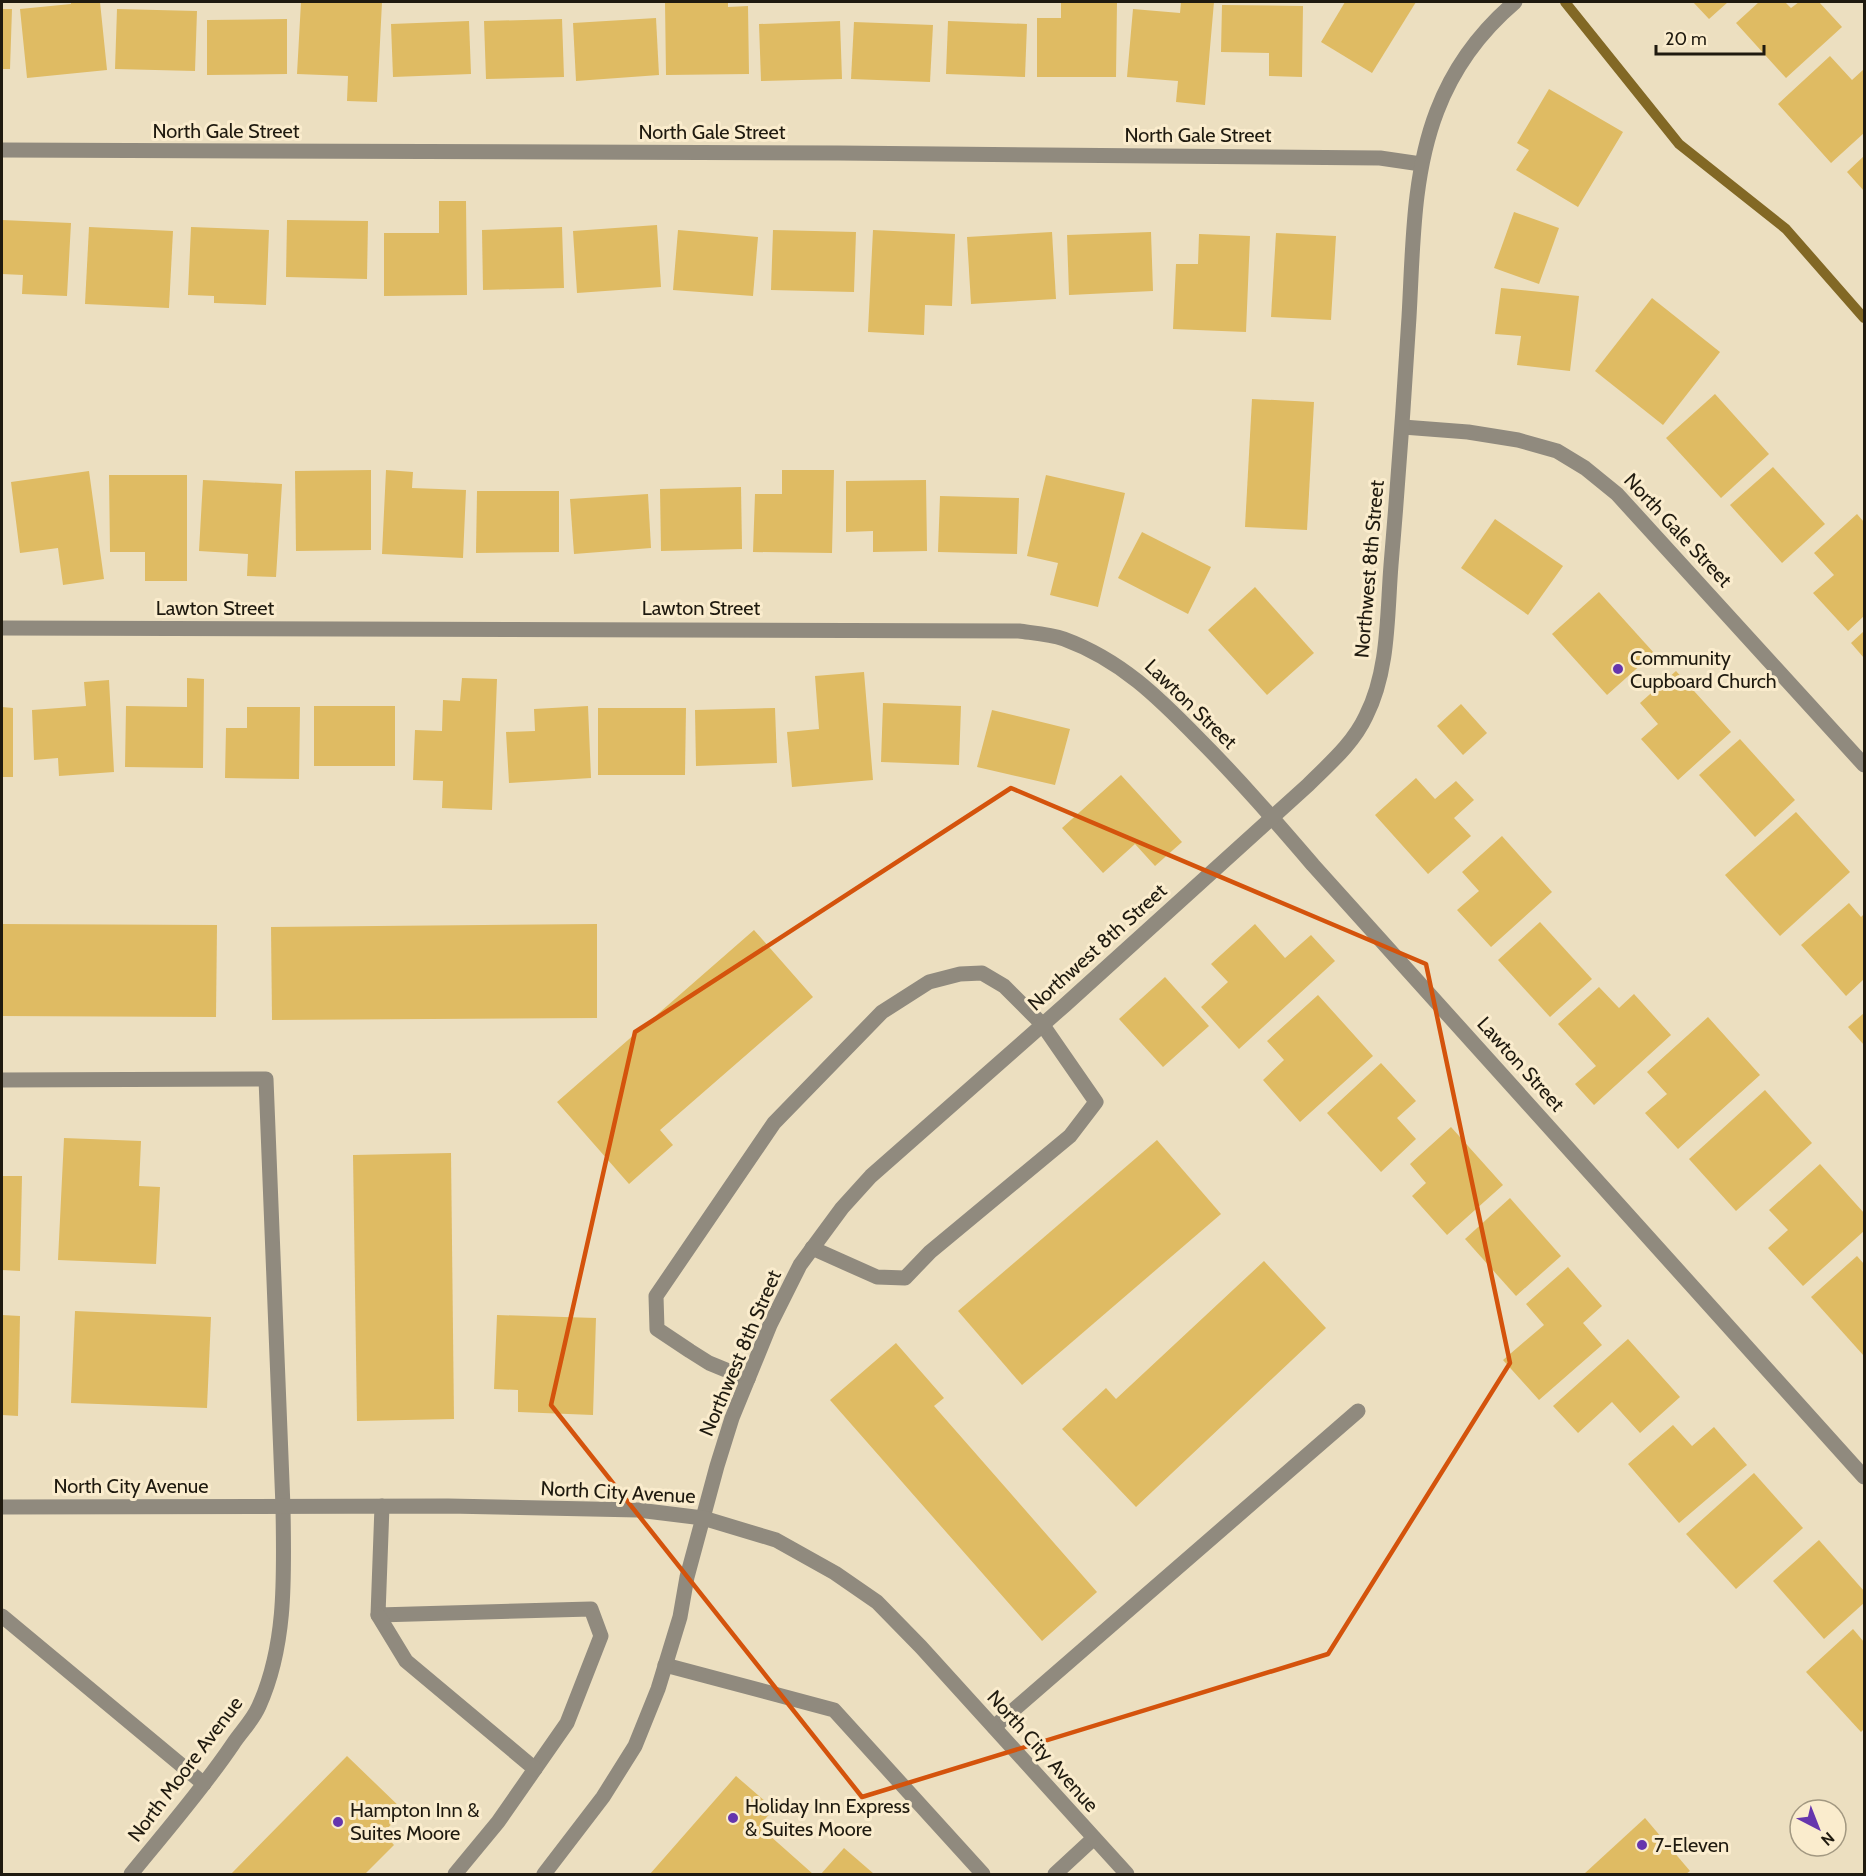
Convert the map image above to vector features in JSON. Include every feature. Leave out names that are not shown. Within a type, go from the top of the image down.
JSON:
[{"type":"street","name":"Northwest 8th Street","points":[[544,1875],[603,1797],[635,1746],[658,1689],[680,1617],[687,1576],[732,1418],[771,1325],[800,1265],[812,1248],[842,1208],[872,1176],[1272,817],[1344,749],[1366,718],[1376,692],[1384,654],[1402,427],[1414,226],[1421,164],[1436,111],[1452,79],[1474,45],[1511,5]]},
{"type":"street","name":"North Gale Street","points":[[2,150],[839,153],[1380,158],[1421,164]]},
{"type":"street","name":"North Gale Street","points":[[1402,427],[1468,432],[1518,440],[1557,451],[1585,468],[1617,494],[1864,765]]},
{"type":"street","name":"Lawton Street","points":[[2,628],[1019,631],[1062,638],[1087,649],[1121,668],[1160,699],[1241,782],[1864,1477]]},
{"type":"street","points":[[748,1379],[710,1363],[657,1329],[656,1296],[774,1123],[882,1012],[929,982],[960,974],[982,973],[1004,986],[1042,1024],[1096,1102],[1070,1136],[930,1252],[905,1278],[877,1277],[812,1248]]},
{"type":"street","name":"North Moore Avenue","points":[[2,1080],[266,1079],[283,1507],[281,1628],[272,1669],[258,1708],[204,1784],[131,1875]]},
{"type":"street","points":[[994,1727],[1358,1411]]},
{"type":"street","points":[[382,1506],[378,1615],[406,1661],[535,1769]]},
{"type":"street","name":"North City Avenue","points":[[2,1507],[448,1506],[638,1510],[703,1518],[776,1540],[835,1573],[877,1602],[921,1647],[1127,1875]]},
{"type":"street","points":[[378,1615],[591,1609],[601,1636],[567,1723],[498,1822],[455,1875]]},
{"type":"street","points":[[2,1616],[204,1784]]},
{"type":"street","points":[[665,1665],[834,1710],[983,1875]]},
{"type":"street","points":[[1055,1875],[1094,1838]]},
{"type":"highlighted area","points":[[1011,788],[1426,964],[1510,1363],[1328,1654],[862,1797],[551,1405],[635,1032]]},
{"type":"building","points":[[71,2],[100,2],[107,70],[27,78],[20,9],[71,4]]},
{"type":"building","points":[[301,2],[382,2],[377,102],[347,101],[348,76],[297,74]]},
{"type":"building","points":[[665,2],[728,2],[728,7],[748,6],[749,74],[666,75]]},
{"type":"building","points":[[1061,2],[1117,2],[1116,77],[1037,77],[1037,18],[1061,18]]},
{"type":"building","points":[[1181,2],[1214,2],[1205,105],[1176,102],[1178,81],[1127,77],[1133,9],[1180,13]]},
{"type":"building","points":[[1345,2],[1416,2],[1372,73],[1321,42]]},
{"type":"building","points":[[1693,2],[1728,2],[1709,19]]},
{"type":"building","points":[[1759,2],[1785,2],[1791,8],[1799,2],[1819,2],[1842,27],[1786,78],[1736,23]]},
{"type":"building","points":[[1222,5],[1303,6],[1302,77],[1269,76],[1269,53],[1221,52]]},
{"type":"building","points":[[2,9],[12,9],[10,69],[2,69]]},
{"type":"building","points":[[117,9],[197,11],[195,71],[115,69]]},
{"type":"building","points":[[656,18],[659,75],[576,81],[573,23]]},
{"type":"building","points":[[287,19],[287,74],[207,75],[207,20]]},
{"type":"building","points":[[562,19],[564,77],[486,79],[484,21]]},
{"type":"building","points":[[469,21],[471,74],[393,77],[391,24]]},
{"type":"building","points":[[840,21],[842,79],[761,81],[759,24]]},
{"type":"building","points":[[948,21],[1027,24],[1025,77],[946,74]]},
{"type":"building","points":[[854,22],[933,25],[930,82],[851,79]]},
{"type":"building","points":[[1830,56],[1852,80],[1864,69],[1864,133],[1831,163],[1778,104]]},
{"type":"building","points":[[1549,89],[1623,132],[1578,207],[1516,170],[1529,150],[1517,143]]},
{"type":"building","points":[[1864,156],[1864,191],[1847,172]]},
{"type":"building","points":[[439,201],[466,201],[467,295],[384,296],[384,233],[439,233]]},
{"type":"building","points":[[1514,212],[1559,228],[1539,284],[1494,268]]},
{"type":"building","points":[[2,220],[71,223],[67,296],[22,294],[23,275],[2,274]]},
{"type":"building","points":[[287,220],[368,221],[367,279],[286,277]]},
{"type":"building","points":[[657,225],[661,287],[577,293],[573,231]]},
{"type":"building","points":[[89,227],[173,231],[169,308],[85,304]]},
{"type":"building","points":[[191,227],[269,230],[266,305],[214,303],[214,296],[188,295]]},
{"type":"building","points":[[562,227],[564,288],[483,290],[482,230]]},
{"type":"building","points":[[678,230],[758,237],[753,296],[673,290]]},
{"type":"building","points":[[773,230],[856,232],[854,292],[771,290]]},
{"type":"building","points":[[873,230],[955,234],[952,306],[925,305],[924,335],[868,332]]},
{"type":"building","points":[[1052,232],[1056,299],[971,304],[967,237]]},
{"type":"building","points":[[1151,232],[1153,291],[1069,295],[1067,235]]},
{"type":"building","points":[[1276,233],[1336,236],[1331,320],[1271,317]]},
{"type":"building","points":[[1199,234],[1250,236],[1246,332],[1173,329],[1176,264],[1198,264]]},
{"type":"building","points":[[1501,288],[1579,296],[1570,371],[1517,365],[1521,336],[1495,334]]},
{"type":"building","points":[[1652,298],[1720,352],[1663,425],[1595,371]]},
{"type":"building","points":[[1715,394],[1769,454],[1721,498],[1666,438]]},
{"type":"building","points":[[1252,399],[1314,402],[1307,530],[1245,527]]},
{"type":"building","points":[[1773,467],[1825,524],[1782,563],[1730,505]]},
{"type":"building","points":[[371,470],[371,550],[296,551],[295,471]]},
{"type":"building","points":[[386,470],[413,472],[412,488],[466,490],[463,558],[382,554]]},
{"type":"building","points":[[782,470],[834,470],[832,553],[753,552],[755,494],[782,494]]},
{"type":"building","points":[[89,471],[104,579],[63,585],[58,548],[20,553],[11,482]]},
{"type":"building","points":[[109,475],[187,475],[187,581],[145,581],[145,552],[110,552]]},
{"type":"building","points":[[1046,475],[1125,493],[1098,607],[1050,595],[1058,563],[1027,556]]},
{"type":"building","points":[[203,480],[282,484],[276,577],[247,576],[248,554],[199,551]]},
{"type":"building","points":[[926,480],[927,551],[873,552],[873,531],[846,532],[846,481]]},
{"type":"building","points":[[741,487],[742,549],[661,551],[660,489]]},
{"type":"building","points":[[477,491],[559,491],[559,552],[476,553]]},
{"type":"building","points":[[648,494],[651,548],[574,554],[570,499]]},
{"type":"building","points":[[940,496],[1019,498],[1017,554],[938,552]]},
{"type":"building","points":[[1857,514],[1864,522],[1864,616],[1848,631],[1813,593],[1834,575],[1814,553]]},
{"type":"building","points":[[1495,519],[1563,566],[1528,615],[1461,568]]},
{"type":"building","points":[[1142,532],[1211,567],[1188,614],[1118,578]]},
{"type":"building","points":[[1255,587],[1314,653],[1267,695],[1208,630]]},
{"type":"building","points":[[1599,592],[1654,653],[1607,695],[1552,634]]},
{"type":"building","points":[[1864,631],[1864,658],[1851,643]]},
{"type":"building","points":[[1676,671],[1731,732],[1678,780],[1641,739],[1658,724],[1640,703]]},
{"type":"building","points":[[864,672],[873,780],[792,787],[787,732],[819,729],[815,676]]},
{"type":"building","points":[[187,678],[204,679],[203,768],[125,767],[126,706],[187,707]]},
{"type":"building","points":[[462,678],[497,679],[492,810],[442,808],[443,781],[413,780],[415,730],[442,731],[443,700],[460,701]]},
{"type":"building","points":[[109,680],[114,772],[59,776],[58,758],[34,760],[32,710],[86,706],[84,682]]},
{"type":"building","points":[[883,703],[961,706],[959,765],[881,762]]},
{"type":"building","points":[[1461,704],[1487,733],[1463,755],[1437,726]]},
{"type":"building","points":[[314,706],[395,706],[395,766],[314,766]]},
{"type":"building","points":[[588,706],[591,778],[509,783],[506,732],[535,731],[534,709]]},
{"type":"building","points":[[2,707],[13,708],[13,777],[2,777]]},
{"type":"building","points":[[247,707],[300,707],[299,779],[225,778],[226,728],[247,728]]},
{"type":"building","points":[[598,708],[686,708],[685,775],[598,775]]},
{"type":"building","points":[[775,708],[777,763],[696,766],[695,710]]},
{"type":"building","points":[[992,710],[1070,729],[1055,785],[977,767]]},
{"type":"building","points":[[1740,739],[1795,800],[1755,837],[1699,775]]},
{"type":"building","points":[[1121,775],[1182,842],[1155,866],[1135,844],[1103,873],[1062,828]]},
{"type":"building","points":[[1416,778],[1435,799],[1456,781],[1474,800],[1454,818],[1471,836],[1428,874],[1375,815]]},
{"type":"building","points":[[1796,812],[1850,872],[1780,936],[1725,875]]},
{"type":"building","points":[[1502,836],[1552,892],[1491,947],[1457,910],[1479,891],[1462,872]]},
{"type":"building","points":[[1849,903],[1861,917],[1864,914],[1864,979],[1846,996],[1801,945]]},
{"type":"building","points":[[1540,922],[1592,979],[1550,1017],[1498,960]]},
{"type":"building","points":[[2,924],[217,925],[216,1017],[2,1016]]},
{"type":"building","points":[[597,924],[597,1018],[272,1020],[271,927]]},
{"type":"building","points":[[1255,924],[1285,958],[1311,935],[1335,961],[1239,1049],[1201,1007],[1228,982],[1211,964]]},
{"type":"building","points":[[754,930],[813,997],[660,1130],[673,1145],[629,1184],[557,1102]]},
{"type":"building","points":[[1165,977],[1209,1026],[1163,1067],[1119,1019]]},
{"type":"building","points":[[1599,987],[1619,1008],[1634,994],[1671,1035],[1594,1105],[1575,1084],[1596,1066],[1558,1024]]},
{"type":"building","points":[[1318,995],[1373,1056],[1300,1122],[1263,1080],[1284,1060],[1267,1041]]},
{"type":"building","points":[[1864,1013],[1864,1045],[1848,1027]]},
{"type":"building","points":[[1708,1017],[1760,1075],[1678,1149],[1645,1113],[1667,1094],[1647,1072]]},
{"type":"building","points":[[1381,1063],[1416,1101],[1397,1118],[1416,1139],[1381,1172],[1327,1113]]},
{"type":"building","points":[[1765,1090],[1812,1143],[1736,1211],[1689,1159]]},
{"type":"building","points":[[1451,1127],[1503,1185],[1447,1235],[1412,1196],[1426,1183],[1410,1164]]},
{"type":"building","points":[[64,1138],[141,1141],[139,1186],[160,1187],[156,1264],[58,1260]]},
{"type":"building","points":[[1157,1140],[1221,1214],[1022,1385],[958,1311]]},
{"type":"building","points":[[451,1153],[454,1419],[357,1421],[353,1155]]},
{"type":"building","points":[[1820,1164],[1864,1213],[1864,1231],[1803,1286],[1768,1248],[1788,1230],[1769,1210]]},
{"type":"building","points":[[2,1176],[22,1176],[20,1271],[2,1270]]},
{"type":"building","points":[[1510,1198],[1561,1256],[1516,1296],[1465,1239]]},
{"type":"building","points":[[1857,1256],[1864,1264],[1864,1356],[1811,1297]]},
{"type":"building","points":[[1264,1261],[1326,1328],[1136,1507],[1062,1429],[1106,1388],[1116,1399]]},
{"type":"building","points":[[1568,1267],[1602,1306],[1583,1323],[1602,1345],[1539,1400],[1503,1360],[1544,1325],[1526,1304]]},
{"type":"building","points":[[75,1311],[211,1317],[207,1408],[71,1403]]},
{"type":"building","points":[[2,1315],[20,1316],[18,1416],[2,1415]]},
{"type":"building","points":[[497,1315],[596,1318],[593,1415],[518,1412],[518,1390],[494,1389]]},
{"type":"building","points":[[1628,1339],[1680,1397],[1640,1433],[1612,1402],[1578,1433],[1553,1406]]},
{"type":"building","points":[[896,1343],[944,1398],[934,1406],[1097,1592],[1042,1641],[830,1400]]},
{"type":"building","points":[[1673,1425],[1692,1446],[1714,1427],[1747,1465],[1679,1523],[1628,1464]]},
{"type":"building","points":[[1754,1473],[1803,1528],[1736,1589],[1686,1534]]},
{"type":"building","points":[[1819,1540],[1864,1591],[1864,1603],[1824,1639],[1773,1581]]},
{"type":"building","points":[[1853,1629],[1864,1642],[1864,1729],[1861,1732],[1806,1672]]},
{"type":"building","name":"Hampton Inn & Suites Moore","points":[[347,1756],[404,1811],[383,1833],[394,1845],[365,1874],[231,1874]]},
{"type":"building","name":"Holiday Inn Express & Suites Moore","points":[[736,1776],[774,1809],[759,1826],[813,1874],[650,1874]]},
{"type":"building","name":"7-Eleven","points":[[1645,1818],[1690,1871],[1686,1874],[1584,1874]]},
{"type":"building","name":"Holiday Inn Express & Suites Moore","points":[[844,1848],[874,1874],[821,1874]]},
{"type":"waterway","points":[[1565,2],[1679,144],[1786,229],[1864,318]]},
{"type":"place","name":"Community Cupboard Church","points":[[1618,669]]},
{"type":"place","name":"Holiday Inn Express & Suites Moore","points":[[733,1818]]},
{"type":"place","name":"Hampton Inn & Suites Moore","points":[[338,1822]]},
{"type":"place","name":"7-Eleven","points":[[1642,1845]]}]
